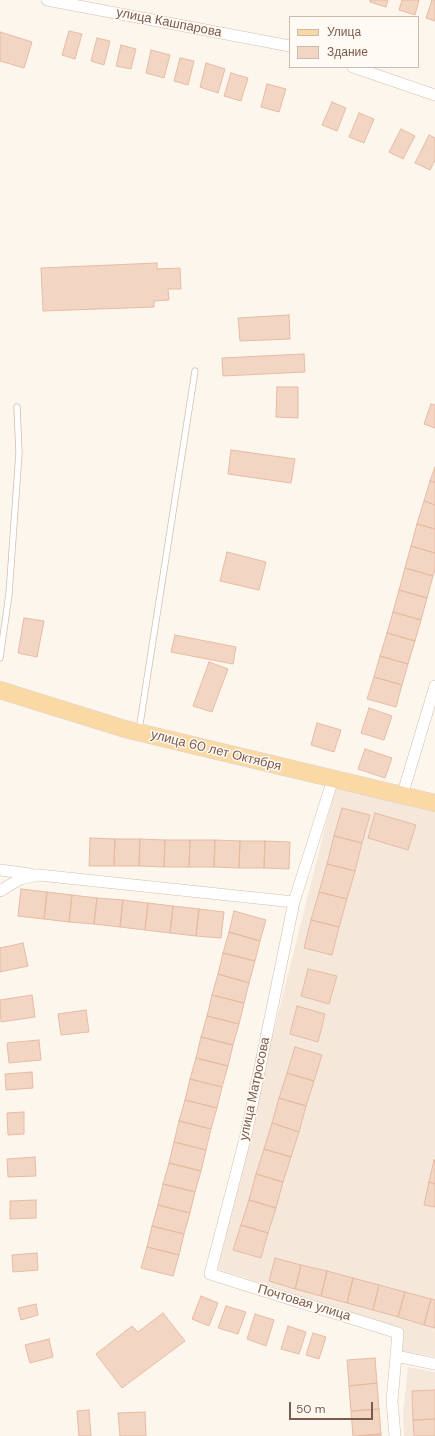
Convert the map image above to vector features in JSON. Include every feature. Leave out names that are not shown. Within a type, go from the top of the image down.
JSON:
[{"type":"main road","name":"улица 60 лет Октября","points":[[0,690],[139,732],[435,803]]},
{"type":"street","name":"улица Кашпарова","points":[[47,0],[289,46]]},
{"type":"street","points":[[356,68],[435,94]]},
{"type":"street","points":[[402,796],[435,686]]},
{"type":"street","name":"улица Матросова","points":[[210,1274],[246,1135],[294,902],[333,779]]},
{"type":"street","points":[[0,870],[294,902]]},
{"type":"street","points":[[0,890],[20,879],[39,875]]},
{"type":"street","name":"Почтовая улица","points":[[210,1274],[398,1332],[396,1356]]},
{"type":"street","points":[[395,1436],[392,1401],[396,1356],[435,1364]]},
{"type":"lane","points":[[139,732],[195,371]]},
{"type":"lane","points":[[0,658],[2,624],[9,594],[19,453],[16,407]]},
{"type":"shaded area","points":[[336,784],[435,807],[435,1357],[401,1351],[403,1329],[214,1268]]},
{"type":"shaded area","points":[[408,1367],[435,1372],[435,1436],[404,1436],[403,1413]]},
{"type":"building","points":[[370,0],[388,0],[386,7],[370,2]]},
{"type":"building","points":[[402,0],[419,0],[415,15],[399,10]]},
{"type":"building","points":[[432,0],[435,0],[435,21],[426,18]]},
{"type":"building","points":[[69,31],[82,34],[75,59],[62,55]]},
{"type":"building","points":[[0,32],[32,42],[24,68],[0,61]]},
{"type":"building","points":[[97,38],[110,41],[104,65],[91,61]]},
{"type":"building","points":[[121,45],[136,49],[131,69],[116,66]]},
{"type":"building","points":[[151,50],[170,55],[164,78],[146,73]]},
{"type":"building","points":[[180,58],[194,61],[188,85],[174,81]]},
{"type":"building","points":[[206,63],[225,69],[218,93],[200,87]]},
{"type":"building","points":[[231,73],[248,78],[241,101],[224,96]]},
{"type":"building","points":[[267,84],[286,89],[279,112],[261,107]]},
{"type":"building","points":[[332,102],[346,108],[337,131],[322,125]]},
{"type":"building","points":[[359,113],[374,119],[364,143],[349,137]]},
{"type":"building","points":[[401,129],[415,136],[403,159],[389,152]]},
{"type":"building","points":[[429,135],[435,138],[435,160],[430,170],[415,163]]},
{"type":"building","points":[[157,263],[157,269],[180,268],[181,289],[168,289],[169,300],[154,301],[154,307],[43,311],[41,268]]},
{"type":"building","points":[[289,315],[290,339],[240,341],[238,318]]},
{"type":"building","points":[[304,354],[305,372],[223,376],[222,358]]},
{"type":"building","points":[[277,387],[298,387],[298,418],[276,417]]},
{"type":"building","points":[[431,404],[435,405],[435,428],[424,424]]},
{"type":"building","points":[[231,450],[295,459],[291,483],[228,474]]},
{"type":"building","points":[[435,467],[435,482],[430,481]]},
{"type":"building","points":[[430,481],[435,482],[435,505],[424,501]]},
{"type":"building","points":[[424,501],[435,505],[435,529],[417,524]]},
{"type":"building","points":[[417,524],[435,529],[435,553],[411,546]]},
{"type":"building","points":[[411,546],[435,553],[435,570],[433,576],[405,568]]},
{"type":"building","points":[[227,552],[266,562],[259,590],[220,581]]},
{"type":"building","points":[[405,568],[433,576],[427,598],[399,590]]},
{"type":"building","points":[[399,590],[427,598],[421,620],[393,612]]},
{"type":"building","points":[[393,612],[421,620],[415,641],[387,633]]},
{"type":"building","points":[[24,618],[44,621],[37,657],[18,653]]},
{"type":"building","points":[[387,633],[415,641],[408,664],[380,656]]},
{"type":"building","points":[[175,635],[236,647],[233,664],[171,652]]},
{"type":"building","points":[[380,656],[408,664],[402,685],[374,677]]},
{"type":"building","points":[[209,662],[228,669],[212,712],[193,706]]},
{"type":"building","points":[[374,677],[402,685],[396,707],[367,699]]},
{"type":"building","points":[[369,708],[392,716],[384,740],[361,733]]},
{"type":"building","points":[[317,723],[341,730],[334,752],[311,745]]},
{"type":"building","points":[[365,749],[392,758],[385,778],[358,769]]},
{"type":"building","points":[[342,808],[370,815],[362,843],[334,836]]},
{"type":"building","points":[[375,813],[416,825],[408,850],[368,838]]},
{"type":"building","points":[[334,836],[362,843],[355,871],[327,864]]},
{"type":"building","points":[[90,838],[115,839],[114,866],[89,866]]},
{"type":"building","points":[[115,839],[140,839],[139,866],[114,866]]},
{"type":"building","points":[[140,839],[165,840],[164,867],[139,866]]},
{"type":"building","points":[[165,840],[190,840],[189,867],[164,867]]},
{"type":"building","points":[[190,840],[215,840],[214,867],[189,867]]},
{"type":"building","points":[[215,840],[240,841],[239,868],[214,867]]},
{"type":"building","points":[[240,841],[265,841],[264,868],[239,868]]},
{"type":"building","points":[[265,841],[290,842],[289,869],[264,868]]},
{"type":"building","points":[[327,864],[355,871],[347,899],[319,892]]},
{"type":"building","points":[[21,889],[47,892],[44,919],[18,916]]},
{"type":"building","points":[[47,892],[72,895],[69,922],[44,919]]},
{"type":"building","points":[[319,892],[347,899],[339,927],[311,920]]},
{"type":"building","points":[[72,895],[97,898],[94,924],[69,922]]},
{"type":"building","points":[[97,898],[123,900],[120,927],[94,924]]},
{"type":"building","points":[[123,900],[148,903],[145,930],[120,927]]},
{"type":"building","points":[[148,903],[173,906],[170,933],[145,930]]},
{"type":"building","points":[[173,906],[199,909],[196,936],[170,933]]},
{"type":"building","points":[[199,909],[224,912],[221,938],[196,936]]},
{"type":"building","points":[[234,911],[266,920],[260,941],[229,932]]},
{"type":"building","points":[[311,920],[339,927],[332,955],[304,948]]},
{"type":"building","points":[[229,932],[260,941],[255,961],[223,953]]},
{"type":"building","points":[[23,943],[28,966],[0,972],[0,948]]},
{"type":"building","points":[[223,953],[255,961],[249,983],[218,974]]},
{"type":"building","points":[[308,969],[337,976],[329,1004],[301,996]]},
{"type":"building","points":[[218,974],[249,983],[244,1003],[212,995]]},
{"type":"building","points":[[32,995],[35,1017],[1,1022],[0,1000]]},
{"type":"building","points":[[212,995],[244,1003],[239,1024],[207,1016]]},
{"type":"building","points":[[297,1006],[325,1014],[318,1042],[290,1034]]},
{"type":"building","points":[[86,1010],[89,1032],[61,1035],[58,1014]]},
{"type":"building","points":[[207,1016],[239,1024],[233,1045],[201,1037]]},
{"type":"building","points":[[201,1037],[233,1045],[228,1066],[196,1058]]},
{"type":"building","points":[[39,1040],[41,1060],[9,1063],[7,1043]]},
{"type":"building","points":[[295,1047],[322,1055],[314,1081],[287,1073]]},
{"type":"building","points":[[196,1058],[228,1066],[222,1087],[190,1079]]},
{"type":"building","points":[[32,1072],[33,1088],[6,1090],[5,1074]]},
{"type":"building","points":[[287,1073],[314,1081],[306,1106],[279,1098]]},
{"type":"building","points":[[190,1079],[222,1087],[217,1108],[185,1100]]},
{"type":"building","points":[[279,1098],[306,1106],[299,1132],[272,1123]]},
{"type":"building","points":[[185,1100],[217,1108],[211,1129],[179,1121]]},
{"type":"building","points":[[24,1112],[24,1134],[8,1135],[7,1113]]},
{"type":"building","points":[[179,1121],[211,1129],[206,1150],[174,1142]]},
{"type":"building","points":[[272,1123],[299,1132],[291,1157],[264,1149]]},
{"type":"building","points":[[174,1142],[206,1150],[201,1171],[169,1163]]},
{"type":"building","points":[[264,1149],[291,1157],[283,1182],[256,1174]]},
{"type":"building","points":[[35,1157],[36,1176],[8,1177],[7,1159]]},
{"type":"building","points":[[435,1160],[435,1184],[429,1182]]},
{"type":"building","points":[[169,1163],[201,1171],[195,1192],[163,1184]]},
{"type":"building","points":[[256,1174],[283,1182],[276,1208],[249,1200]]},
{"type":"building","points":[[429,1182],[435,1184],[435,1207],[424,1205]]},
{"type":"building","points":[[163,1184],[195,1192],[190,1213],[158,1205]]},
{"type":"building","points":[[36,1200],[36,1218],[10,1219],[10,1201]]},
{"type":"building","points":[[249,1200],[276,1208],[268,1233],[241,1225]]},
{"type":"building","points":[[158,1205],[190,1213],[184,1234],[152,1226]]},
{"type":"building","points":[[241,1225],[268,1233],[261,1258],[233,1250]]},
{"type":"building","points":[[152,1226],[184,1234],[179,1255],[147,1247]]},
{"type":"building","points":[[147,1247],[179,1255],[173,1276],[141,1268]]},
{"type":"building","points":[[37,1253],[38,1270],[13,1272],[12,1255]]},
{"type":"building","points":[[275,1258],[301,1265],[295,1289],[269,1281]]},
{"type":"building","points":[[301,1265],[327,1271],[321,1296],[295,1289]]},
{"type":"building","points":[[327,1271],[353,1278],[347,1303],[321,1296]]},
{"type":"building","points":[[353,1278],[379,1285],[373,1310],[347,1303]]},
{"type":"building","points":[[379,1285],[405,1292],[398,1317],[373,1310]]},
{"type":"building","points":[[405,1292],[431,1299],[424,1325],[398,1317]]},
{"type":"building","points":[[201,1296],[218,1303],[209,1326],[192,1319]]},
{"type":"building","points":[[431,1299],[435,1300],[435,1328],[424,1325]]},
{"type":"building","points":[[36,1304],[38,1315],[21,1320],[18,1308]]},
{"type":"building","points":[[226,1306],[246,1312],[238,1334],[218,1328]]},
{"type":"building","points":[[163,1313],[185,1341],[122,1388],[96,1354],[132,1326],[138,1332]]},
{"type":"building","points":[[255,1314],[274,1320],[266,1346],[247,1339]]},
{"type":"building","points":[[288,1326],[306,1332],[299,1354],[281,1349]]},
{"type":"building","points":[[313,1333],[326,1337],[319,1359],[306,1355]]},
{"type":"building","points":[[49,1339],[53,1357],[30,1363],[25,1345]]},
{"type":"building","points":[[375,1358],[377,1383],[349,1386],[347,1360]]},
{"type":"building","points":[[377,1383],[379,1409],[351,1411],[349,1386]]},
{"type":"building","points":[[435,1390],[435,1419],[413,1420],[412,1391]]},
{"type":"building","points":[[379,1409],[381,1434],[353,1436],[351,1411]]},
{"type":"building","points":[[89,1410],[91,1436],[79,1436],[77,1411]]},
{"type":"building","points":[[145,1412],[146,1436],[120,1436],[118,1413]]},
{"type":"building","points":[[435,1419],[435,1436],[414,1436],[413,1420]]},
{"type":"building","points":[[381,1434],[381,1436],[358,1436]]}]
